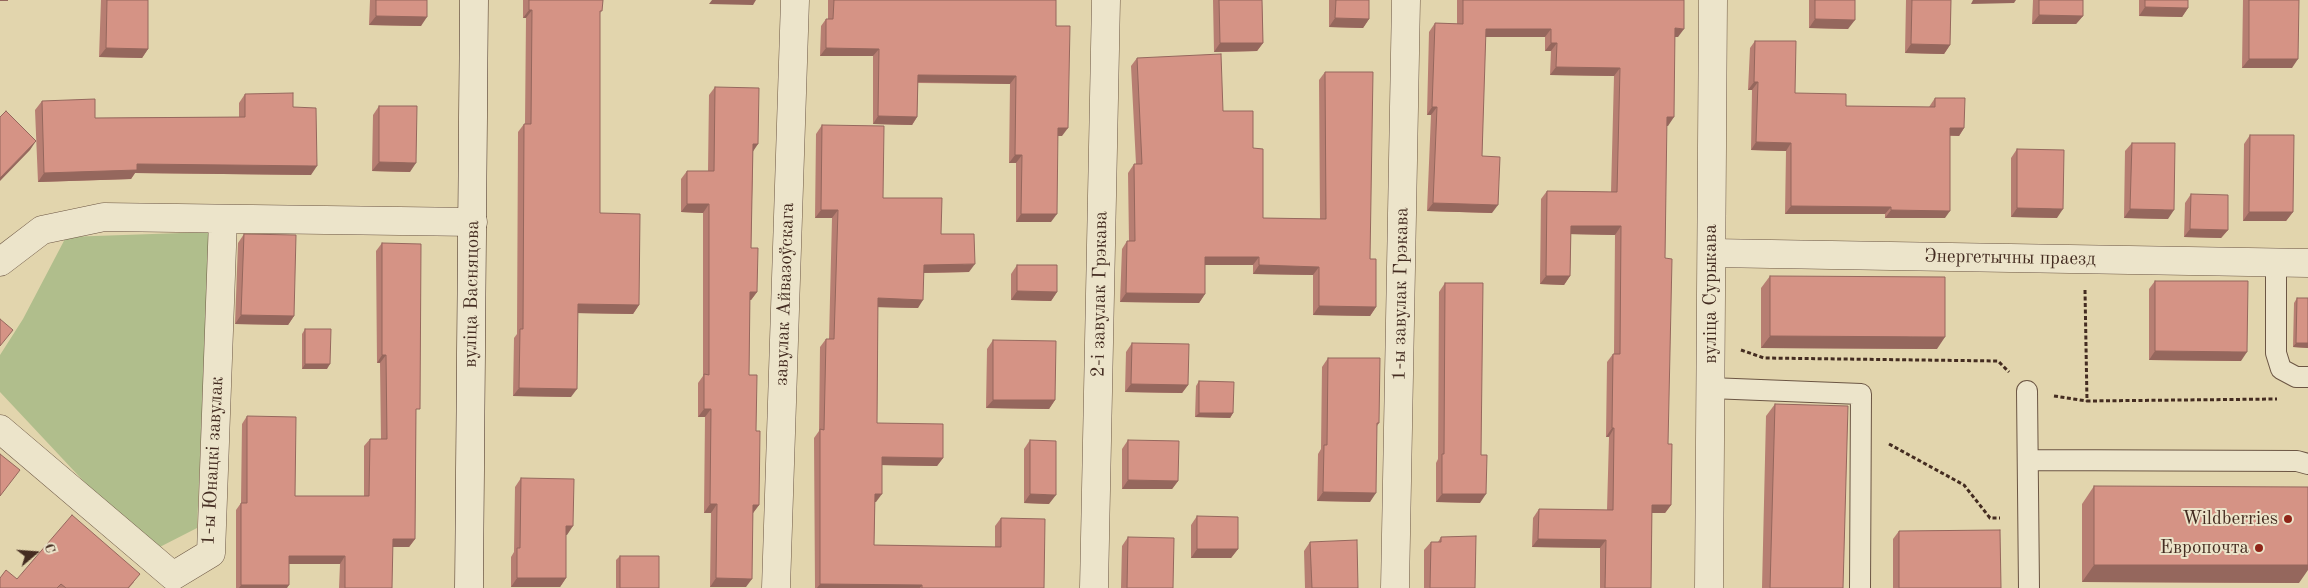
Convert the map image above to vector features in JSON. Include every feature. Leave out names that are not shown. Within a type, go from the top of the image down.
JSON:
[{"type":"street","name":"вуліца Васняцова","points":[[469,588],[474,0]]},
{"type":"street","name":"завулак Айвазоўскага","points":[[776,588],[795,0]]},
{"type":"street","name":"2-і завулак Грэкава","points":[[1094,588],[1106,0]]},
{"type":"street","name":"1-ы завулак Грэкава","points":[[1396,588],[1406,0]]},
{"type":"street","name":"вуліца Сурыкава","points":[[1709,588],[1713,0]]},
{"type":"street","points":[[0,262],[42,230],[104,218],[473,222]]},
{"type":"street","name":"1-ы Юнацкі завулак","points":[[0,429],[173,576],[211,553],[223,219]]},
{"type":"street","name":"Энергетычны праезд","points":[[1712,253],[2308,263]]},
{"type":"lane","points":[[2276,262],[2276,353],[2281,369],[2296,377],[2308,377]]},
{"type":"lane","points":[[1710,388],[1861,394],[1860,588]]},
{"type":"lane","points":[[2027,391],[2029,588]]},
{"type":"lane","points":[[2028,460],[2297,461],[2308,464]]},
{"type":"path","points":[[2086,259],[2087,401],[2279,399]]},
{"type":"path","points":[[1733,347],[1764,358],[1998,361],[2027,391]]},
{"type":"path","points":[[1889,434],[1888,444],[1964,485],[1990,518],[2004,518]]},
{"type":"green space","points":[[210,232],[197,528],[150,552],[0,392],[0,355],[23,319],[66,237]]},
{"type":"building","points":[[107,0],[148,0],[148,49],[106,48]]},
{"type":"building","points":[[376,0],[427,0],[427,17],[376,16]]},
{"type":"building","points":[[529,0],[603,0],[602,11],[600,11],[600,213],[640,214],[639,305],[578,304],[577,389],[519,388],[520,329],[523,329],[524,124],[531,124],[532,10],[529,10]]},
{"type":"building","points":[[834,0],[1056,0],[1056,26],[1070,26],[1068,128],[1058,128],[1057,214],[1021,214],[1022,155],[1015,155],[1016,76],[918,75],[917,117],[878,116],[879,49],[826,48],[826,19],[833,19]]},
{"type":"building","points":[[1219,0],[1262,0],[1263,43],[1220,43]]},
{"type":"building","points":[[1336,0],[1369,0],[1369,19],[1335,18]]},
{"type":"building","points":[[1463,0],[1684,0],[1684,29],[1675,28],[1674,117],[1667,117],[1665,258],[1672,259],[1668,444],[1672,444],[1671,505],[1652,505],[1651,588],[1605,588],[1606,540],[1538,539],[1539,509],[1613,510],[1613,354],[1620,354],[1621,226],[1571,226],[1570,276],[1546,276],[1547,191],[1617,192],[1620,68],[1556,67],[1557,43],[1551,43],[1551,29],[1486,29],[1482,156],[1500,157],[1498,205],[1433,203],[1437,107],[1432,107],[1435,23],[1463,24]]},
{"type":"building","points":[[1815,0],[1855,0],[1855,20],[1815,19]]},
{"type":"building","points":[[1912,0],[1951,0],[1950,45],[1911,44]]},
{"type":"building","points":[[2039,0],[2083,0],[2083,16],[2039,15]]},
{"type":"building","points":[[2145,0],[2188,0],[2188,8],[2145,7]]},
{"type":"building","points":[[2249,0],[2299,0],[2298,59],[2249,59]]},
{"type":"building","points":[[1755,41],[1796,41],[1795,93],[1846,94],[1846,106],[1935,107],[1935,98],[1965,98],[1964,128],[1950,128],[1950,211],[1891,210],[1891,207],[1791,206],[1791,143],[1756,142],[1758,82],[1754,82]]},
{"type":"building","points":[[1221,54],[1223,111],[1253,111],[1253,148],[1263,149],[1263,218],[1326,219],[1325,72],[1373,72],[1370,259],[1376,259],[1376,307],[1319,306],[1319,267],[1259,265],[1259,257],[1205,257],[1205,294],[1126,293],[1127,241],[1135,241],[1134,164],[1142,164],[1137,58]]},
{"type":"building","points":[[715,87],[759,88],[758,144],[753,144],[751,248],[758,248],[757,292],[750,292],[749,375],[757,375],[756,431],[760,431],[759,505],[753,505],[752,579],[716,578],[717,504],[710,504],[711,409],[704,409],[704,374],[709,375],[709,204],[687,204],[687,171],[714,171]]},
{"type":"building","points":[[293,93],[293,107],[316,108],[317,166],[137,164],[137,170],[44,173],[42,101],[95,99],[95,118],[245,117],[245,94]]},
{"type":"building","points":[[379,106],[417,106],[416,163],[379,162]]},
{"type":"building","points":[[6,111],[36,141],[0,178],[0,117]]},
{"type":"building","points":[[822,125],[884,126],[883,198],[942,198],[941,234],[974,234],[975,264],[924,265],[923,300],[878,298],[877,423],[943,424],[943,458],[882,457],[882,494],[875,494],[874,545],[1001,547],[1001,518],[1045,519],[1044,588],[922,588],[922,585],[820,584],[820,429],[824,430],[826,339],[834,339],[838,210],[821,210]]},
{"type":"building","points":[[2250,135],[2294,135],[2293,212],[2249,212]]},
{"type":"building","points":[[2132,143],[2175,143],[2174,210],[2130,209]]},
{"type":"building","points":[[2017,149],[2064,150],[2063,209],[2017,208]]},
{"type":"building","points":[[2191,194],[2228,195],[2228,230],[2190,229]]},
{"type":"building","points":[[244,234],[296,235],[294,316],[241,315]]},
{"type":"building","points":[[382,243],[421,244],[420,409],[416,409],[415,539],[393,539],[392,588],[345,588],[345,556],[289,556],[289,585],[241,585],[241,503],[247,503],[247,416],[296,417],[295,496],[369,496],[370,439],[387,439],[386,355],[382,355]]},
{"type":"building","points":[[1017,265],[1057,265],[1057,292],[1017,291]]},
{"type":"building","points":[[1770,276],[1945,277],[1945,337],[1770,336]]},
{"type":"building","points":[[2155,281],[2248,281],[2247,352],[2155,351]]},
{"type":"building","points":[[1445,283],[1483,283],[1481,455],[1487,455],[1486,494],[1442,494]]},
{"type":"building","points":[[2297,298],[2308,298],[2308,343],[2296,343]]},
{"type":"building","points":[[0,319],[13,330],[0,346]]},
{"type":"building","points":[[305,329],[331,329],[330,364],[305,364]]},
{"type":"building","points":[[993,340],[1056,341],[1055,400],[993,400]]},
{"type":"building","points":[[1132,343],[1189,344],[1188,385],[1131,384]]},
{"type":"building","points":[[1328,358],[1380,358],[1376,493],[1323,492],[1324,445],[1327,445]]},
{"type":"building","points":[[1199,381],[1234,382],[1233,413],[1199,413]]},
{"type":"building","points":[[1775,404],[1848,406],[1843,588],[1770,588]]},
{"type":"building","points":[[1030,440],[1056,441],[1056,495],[1030,494]]},
{"type":"building","points":[[1128,440],[1179,441],[1178,481],[1128,480]]},
{"type":"building","points":[[0,454],[20,470],[0,496]]},
{"type":"building","points":[[521,478],[574,479],[573,526],[566,526],[566,578],[517,578],[517,548],[520,548]]},
{"type":"building","points":[[2094,486],[2308,487],[2308,565],[2094,565]]},
{"type":"building","points":[[72,515],[140,574],[128,588],[66,588],[61,584],[57,588],[0,588],[0,578],[6,570],[17,579]]},
{"type":"building","points":[[1197,516],[1238,517],[1238,549],[1197,549]]},
{"type":"building","points":[[2000,530],[2001,588],[1899,588],[1899,531]]},
{"type":"building","points":[[1476,536],[1475,588],[1430,588],[1431,542],[1441,542],[1441,537]]},
{"type":"building","points":[[1128,537],[1174,538],[1173,588],[1127,588]]},
{"type":"building","points":[[1357,540],[1358,588],[1312,588],[1310,542]]},
{"type":"building","points":[[620,556],[659,556],[659,588],[620,588]]},
{"type":"place","name":"Wildberries","points":[[2288,519]]},
{"type":"place","name":"Европочта","points":[[2259,548]]}]
